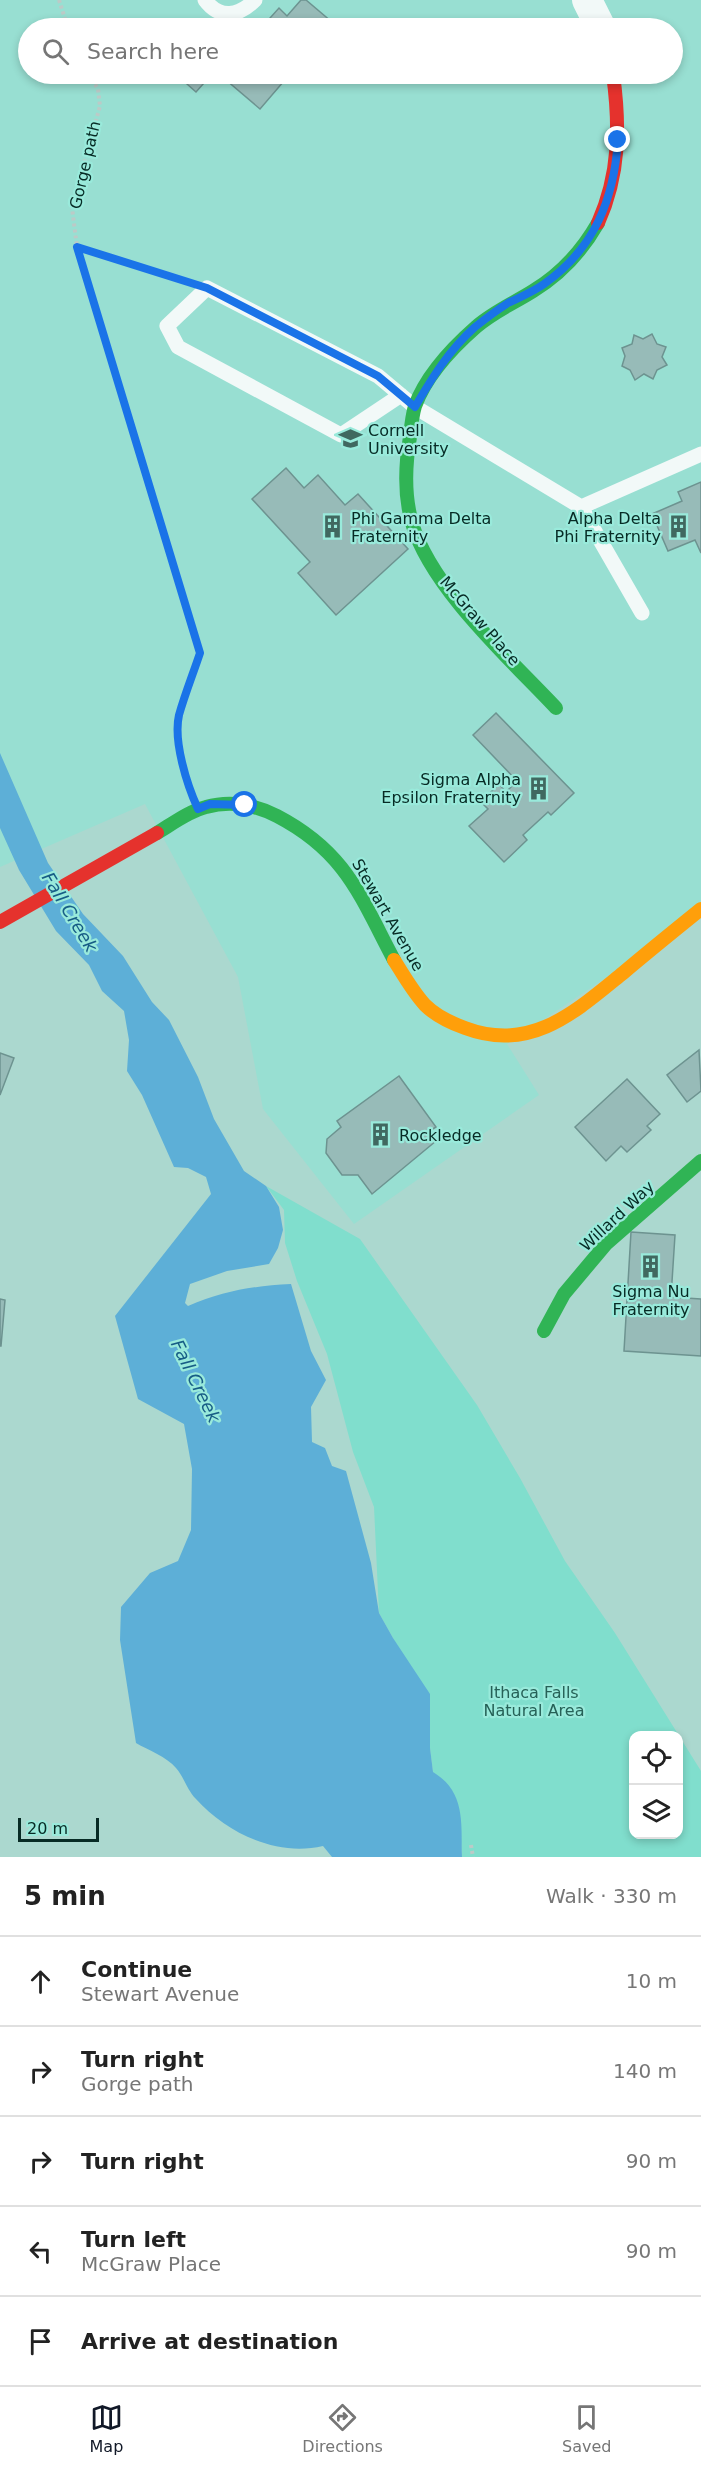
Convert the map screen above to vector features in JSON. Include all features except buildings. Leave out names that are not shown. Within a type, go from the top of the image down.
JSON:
[{"type":"street","points":[[588,0],[596,18]]},
{"type":"street","name":"McGraw Place","points":[[556,708],[454,595],[423,551],[407,507],[406,458],[415,407],[441,364],[474,328],[506,304],[543,285],[567,265],[585,244],[599,222],[609,200],[616,170],[618,106],[615,84]]},
{"type":"street","name":"Stewart Avenue","points":[[0,922],[192,812],[210,804],[245,805],[267,811],[301,828],[319,841],[346,872],[406,980],[428,1008],[460,1027],[486,1035],[516,1036],[556,1023],[595,996],[701,909]]},
{"type":"street","name":"Willard Way","points":[[544,1331],[564,1294],[606,1244],[701,1161]]},
{"type":"lane","points":[[205,0],[211,8],[227,14],[244,10],[255,0]]},
{"type":"lane","points":[[401,395],[341,435],[178,347],[167,326],[207,288],[378,376],[401,395],[415,407],[580,507],[642,613]]},
{"type":"lane","points":[[580,507],[701,454]]},
{"type":"path","points":[[58,0],[64,18]]},
{"type":"path","name":"Gorge path","points":[[95,84],[98,89],[100,106],[72,208],[77,247],[200,653],[178,717],[180,757],[192,812]]},
{"type":"path","points":[[77,247],[207,288]]},
{"type":"path","points":[[471,1845],[473,1857]]},
{"type":"shaded area","name":"Cornell University","points":[[0,0],[701,0],[701,914],[507,1044],[539,1095],[354,1224],[263,1109],[238,977],[145,804],[0,867]]},
{"type":"green space","name":"Ithaca Falls Natural Area","points":[[266,1186],[360,1239],[477,1405],[565,1561],[615,1633],[676,1731],[629,1731],[629,1839],[683,1839],[683,1742],[701,1771],[701,1857],[462,1857],[461,1841],[433,1772],[430,1748],[393,1638],[379,1613],[374,1507],[353,1452],[327,1354],[297,1281],[285,1243],[284,1210]]},
{"type":"water","name":"Fall Creek","points":[[0,753],[48,863],[83,914],[123,956],[152,1002],[169,1020],[198,1077],[214,1119],[244,1171],[266,1186],[279,1207],[283,1230],[278,1248],[269,1264],[227,1271],[190,1284],[185,1303],[188,1306],[238,1290],[291,1284],[311,1351],[326,1380],[311,1407],[312,1442],[325,1448],[332,1466],[346,1471],[371,1563],[379,1613],[430,1694],[430,1748],[433,1772],[451,1789],[460,1809],[462,1857],[332,1857],[323,1846],[305,1849],[270,1845],[237,1832],[222,1822],[193,1795],[172,1764],[136,1743],[120,1640],[121,1607],[150,1573],[178,1561],[191,1530],[192,1469],[184,1424],[138,1399],[115,1316],[211,1194],[206,1177],[188,1168],[174,1167],[142,1095],[127,1071],[129,1040],[124,1011],[102,991],[89,965],[56,931],[19,870],[0,828]]},
{"type":"traffic: fast","points":[[556,708],[474,622],[436,572],[422,548],[409,512],[407,459],[415,406],[426,384],[441,363],[483,322],[543,284],[562,269],[578,252],[598,223]]},
{"type":"traffic: fast","points":[[157,833],[193,811],[215,805],[242,805],[277,816],[320,845],[349,878],[394,960]]},
{"type":"traffic: fast","points":[[544,1331],[564,1294],[606,1244],[701,1161]]},
{"type":"traffic: slow","points":[[394,960],[421,1000],[439,1016],[465,1028],[489,1034],[511,1035],[531,1032],[551,1025],[587,1002],[701,909]]},
{"type":"traffic: jam","points":[[598,223],[611,186],[614,168],[617,131],[614,84]]},
{"type":"traffic: jam","points":[[0,922],[157,833]]},
{"type":"place","name":"Cornell University","points":[[350,439]]},
{"type":"place","name":"Phi Gamma Delta Fraternity","points":[[333,527]]},
{"type":"place","name":"Alpha Delta Phi Fraternity","points":[[679,527]]},
{"type":"place","name":"Sigma Alpha Epsilon Fraternity","points":[[539,788]]},
{"type":"place","name":"Rockledge","points":[[381,1135]]},
{"type":"place","name":"Sigma Nu Fraternity","points":[[651,1266]]},
{"type":"route","points":[[245,805],[210,804],[198,809],[187,783],[180,757],[178,717],[200,653],[77,247],[207,288],[378,376],[415,407],[441,364],[474,328],[506,304],[543,285],[567,265],[585,244],[609,200],[616,170],[618,140]]}]
